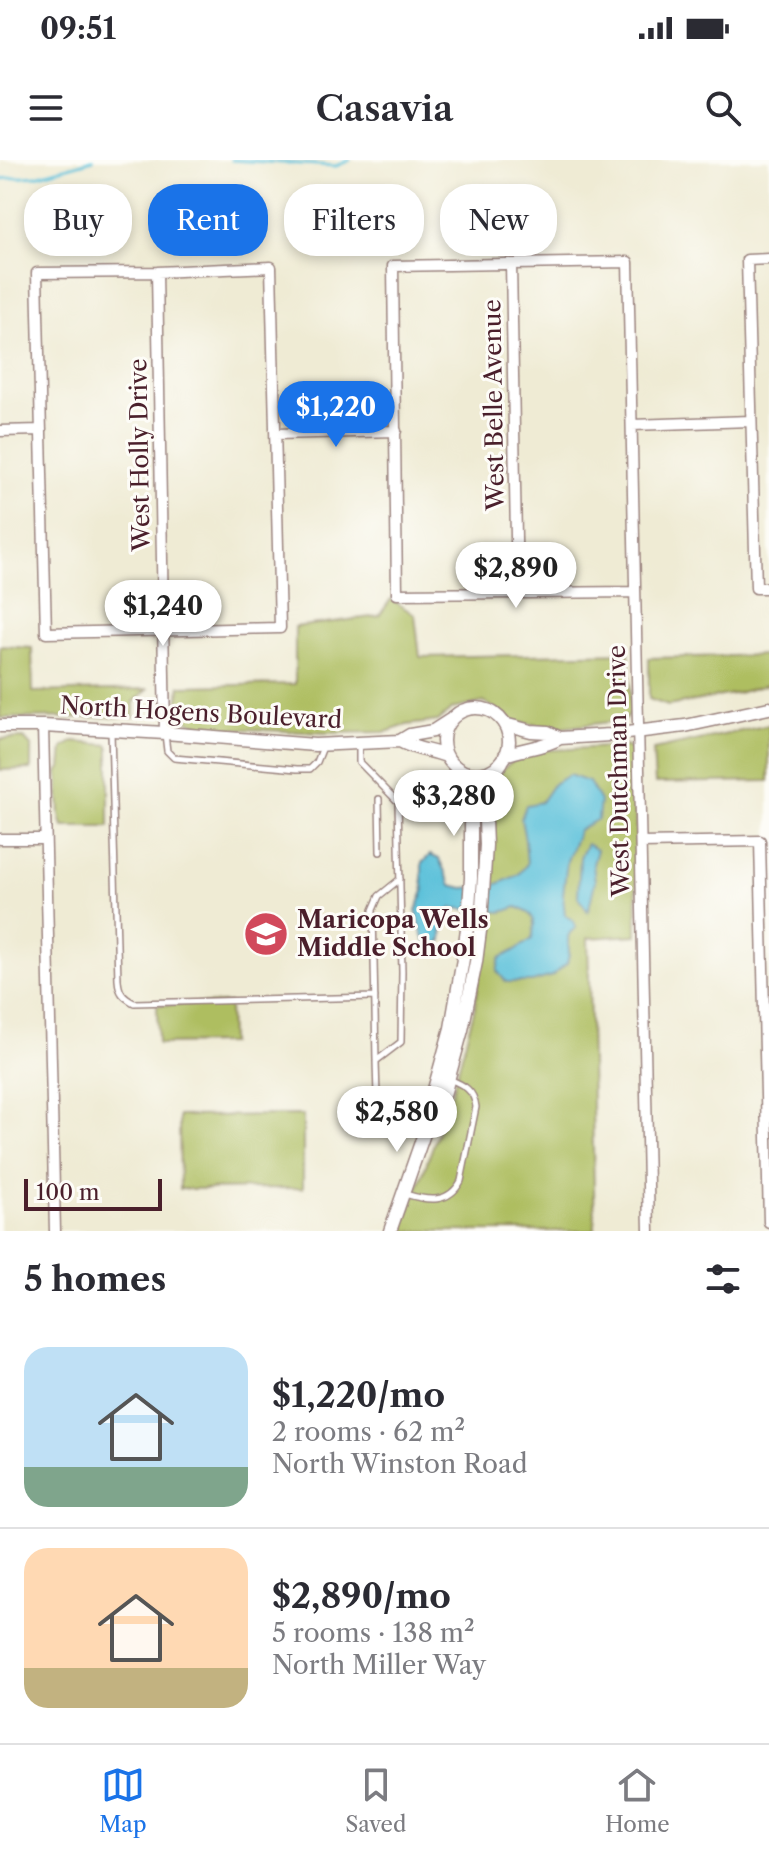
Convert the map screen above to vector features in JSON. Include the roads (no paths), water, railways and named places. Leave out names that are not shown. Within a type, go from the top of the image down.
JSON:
[{"type":"street","points":[[769,259],[747,260],[756,588],[769,588]]},
{"type":"street","name":"West Dutchman Drive","points":[[511,264],[628,262],[649,1231]]},
{"type":"street","points":[[511,264],[393,266],[397,594],[635,592]]},
{"type":"street","name":"West Belle Avenue","points":[[511,264],[517,593]]},
{"type":"street","points":[[271,267],[280,628],[46,633],[37,273],[157,272],[271,267]]},
{"type":"street","name":"West Holly Drive","points":[[157,272],[165,733]]},
{"type":"street","points":[[632,425],[751,421]]},
{"type":"street","points":[[0,431],[41,430]]},
{"type":"street","points":[[276,434],[396,431]]},
{"type":"street","points":[[427,1125],[444,1095],[476,962],[474,922],[477,878],[471,798],[465,781],[451,761],[443,738],[450,720],[458,713],[478,708],[488,710],[504,724],[509,745],[484,796],[486,845],[477,878]]},
{"type":"street","points":[[451,761],[464,772],[484,773],[494,769],[504,759],[560,738],[638,733],[769,708]]},
{"type":"street","name":"North Hogens Boulevard","points":[[0,726],[324,744],[400,741],[410,735],[433,731],[450,720]]},
{"type":"street","points":[[504,724],[548,732],[560,738]]},
{"type":"street","points":[[43,726],[55,1231]]},
{"type":"street","name":"North Hogens Boulevard","points":[[400,741],[410,747],[435,751],[451,761]]},
{"type":"street","points":[[0,839],[45,839]]},
{"type":"street","points":[[641,843],[760,841],[769,1222]]},
{"type":"street","points":[[390,1231],[427,1125],[474,922]]},
{"type":"lane","points":[[111,730],[118,980],[119,991],[124,998],[134,1003],[375,997]]},
{"type":"lane","points":[[165,733],[167,751],[174,758],[297,769],[310,769],[317,762],[324,744]]},
{"type":"lane","points":[[359,743],[359,762],[398,802],[401,1042],[376,1061]]},
{"type":"lane","points":[[379,799],[380,852]]},
{"type":"lane","points":[[400,879],[379,896],[373,910],[377,1096],[389,1110],[427,1125]]},
{"type":"lane","points":[[403,1194],[439,1199],[456,1191],[461,1181],[475,1099],[467,1087],[448,1079]]},
{"type":"water","points":[[569,775],[589,782],[600,801],[598,819],[579,830],[567,861],[563,895],[565,915],[573,920],[576,928],[569,936],[567,963],[552,976],[532,982],[506,982],[497,971],[500,958],[532,939],[534,923],[531,916],[517,907],[502,912],[452,908],[443,916],[442,940],[435,947],[427,944],[416,911],[424,891],[422,863],[430,855],[439,859],[451,885],[463,888],[493,886],[518,875],[527,864],[521,819],[526,805],[541,802],[554,783]]},
{"type":"water","points":[[587,844],[597,850],[593,864],[595,882],[588,912],[578,896],[580,857]]},
{"type":"waterway","points":[[0,179],[36,176],[93,160]]},
{"type":"waterway","points":[[231,160],[336,166],[350,160]]},
{"type":"place","name":"Maricopa Wells Middle School","points":[[266,934]]}]
